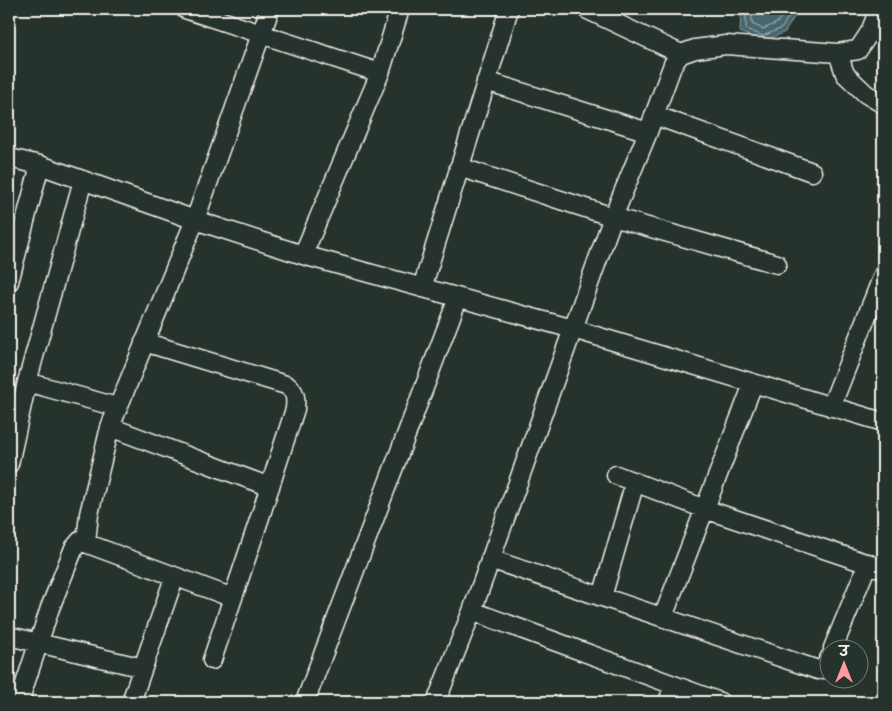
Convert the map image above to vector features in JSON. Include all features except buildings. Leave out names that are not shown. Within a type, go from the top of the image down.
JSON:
[{"type":"street","points":[[185,9],[380,73]]},
{"type":"street","points":[[86,542],[89,514],[110,427],[195,220],[270,9]]},
{"type":"street","points":[[303,255],[380,73],[400,9]]},
{"type":"street","points":[[422,288],[509,9]]},
{"type":"street","points":[[586,9],[681,54]]},
{"type":"street","points":[[436,702],[472,611],[613,217],[648,132],[673,64],[681,54],[695,49],[726,46],[838,53],[858,50],[870,32],[879,9]]},
{"type":"street","points":[[838,53],[845,74],[866,94],[883,104]]},
{"type":"street","points":[[486,81],[648,132]]},
{"type":"street","points":[[654,115],[812,172]]},
{"type":"street","points":[[9,158],[40,165],[195,220],[303,255],[573,329],[883,422]]},
{"type":"street","points":[[9,282],[40,165]]},
{"type":"street","points":[[459,167],[613,217],[777,264]]},
{"type":"street","points":[[9,464],[27,382],[83,180]]},
{"type":"street","points":[[831,407],[883,276]]},
{"type":"street","points":[[305,702],[458,298]]},
{"type":"street","points":[[144,342],[286,385],[295,394],[295,409],[212,660]]},
{"type":"street","points":[[27,382],[117,407]]},
{"type":"street","points":[[663,618],[753,384]]},
{"type":"street","points":[[110,427],[270,487]]},
{"type":"street","points":[[616,475],[705,509],[876,566],[838,638]]},
{"type":"street","points":[[602,597],[635,482]]},
{"type":"street","points":[[19,702],[50,608],[74,548],[80,541],[174,578],[233,598]]},
{"type":"street","points":[[490,559],[820,670]]},
{"type":"street","points":[[131,702],[174,578]]},
{"type":"street","points":[[472,611],[720,702]]},
{"type":"street","points":[[9,636],[142,668]]},
{"type":"street","points":[[668,702],[674,685]]},
{"type":"water","points":[[741,9],[799,9],[785,32],[763,42],[740,32]]}]
